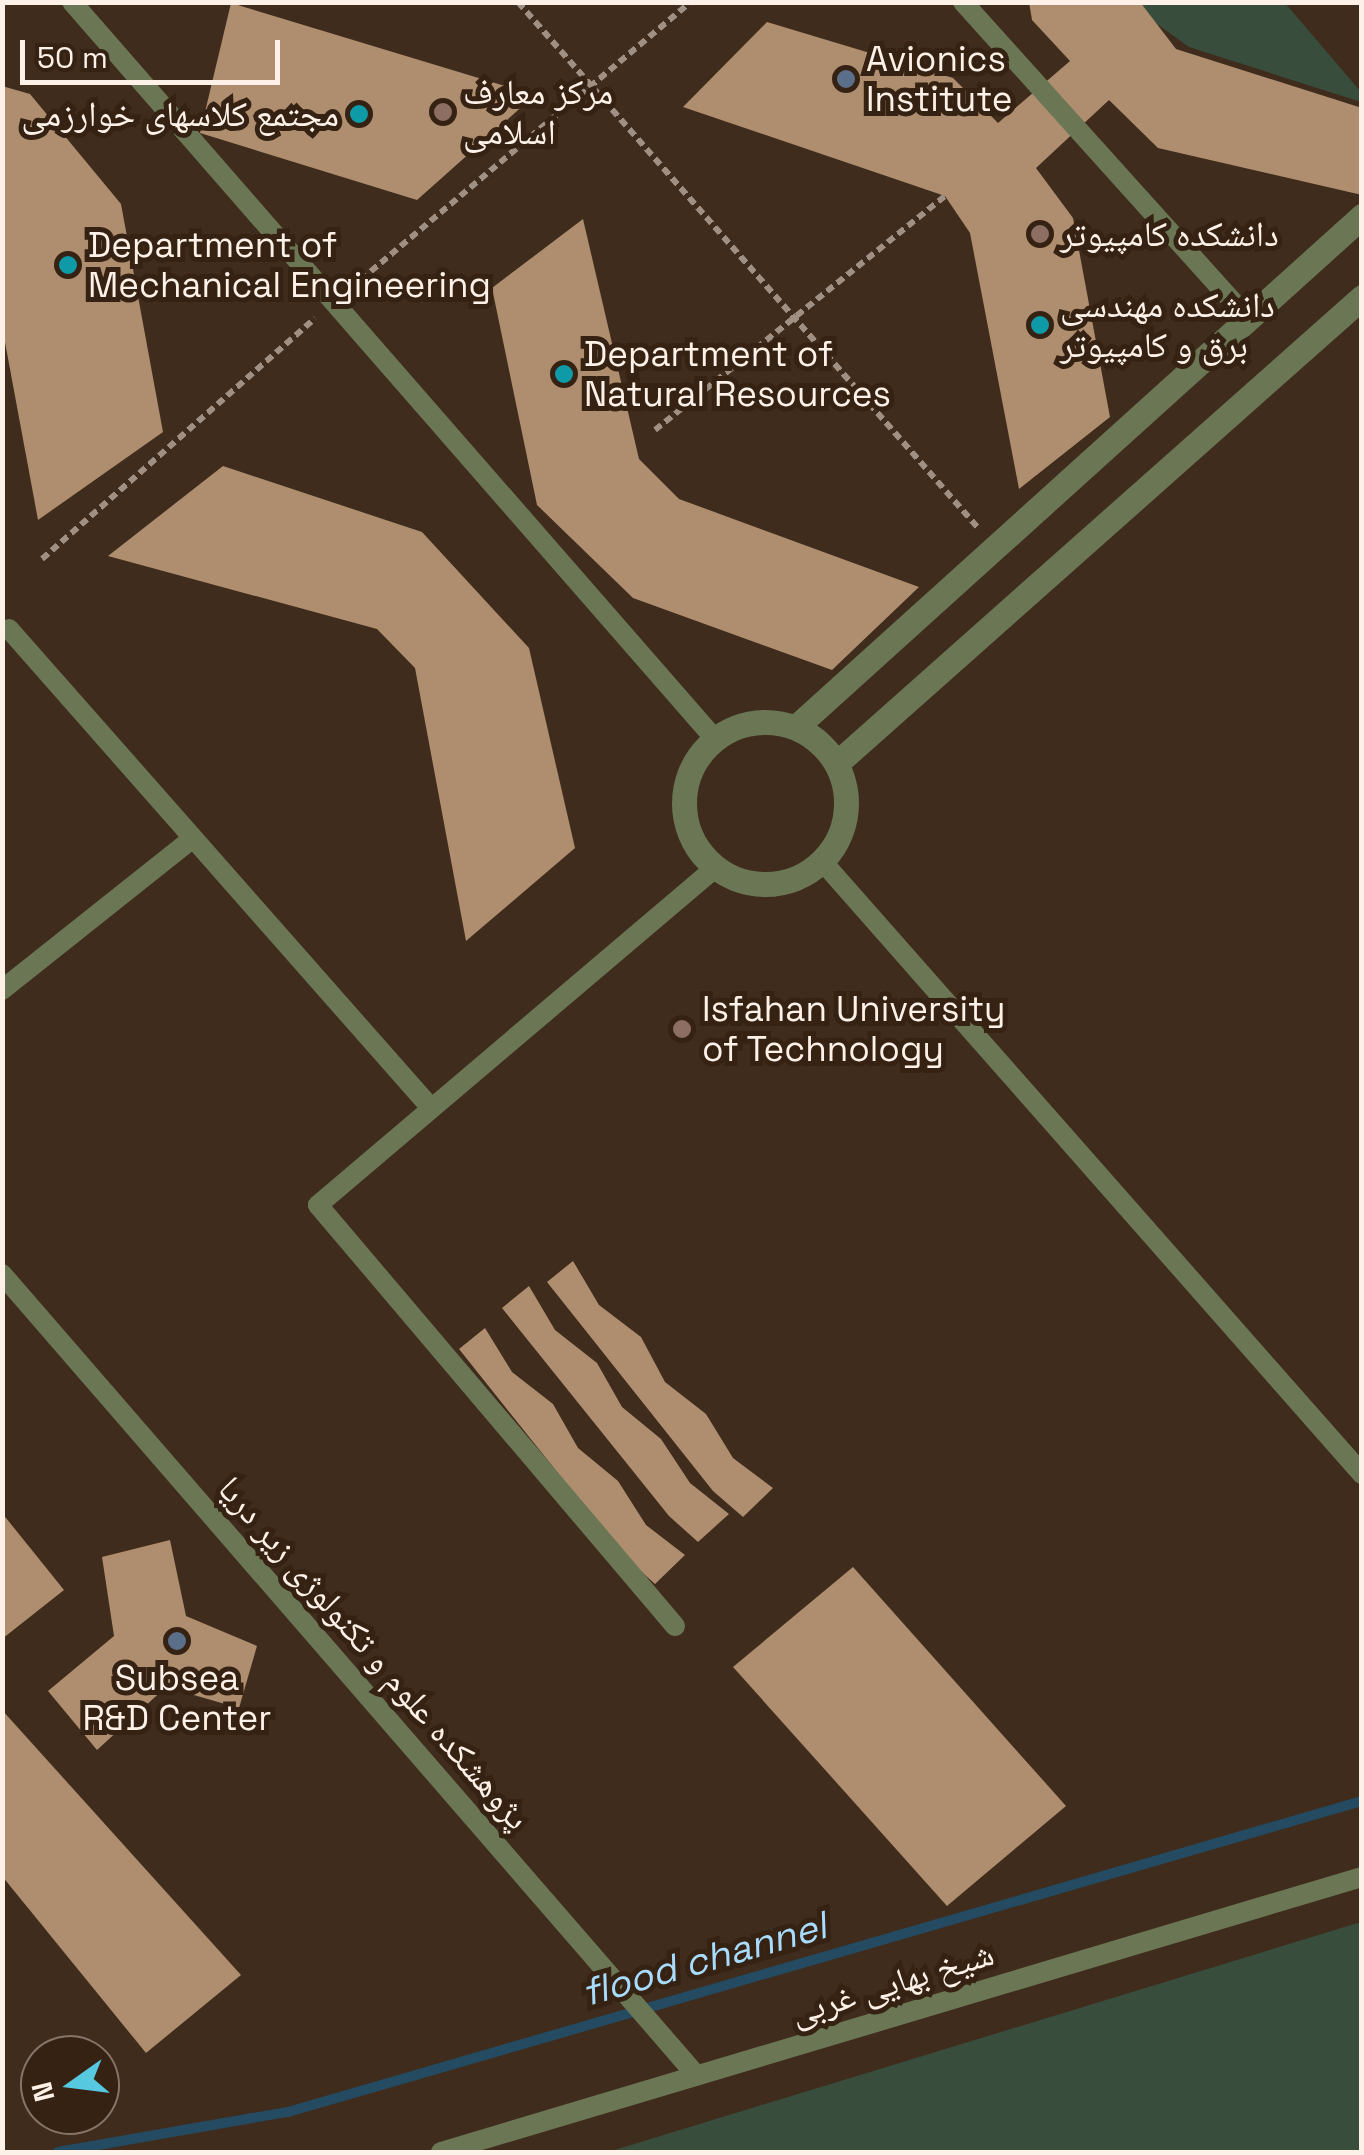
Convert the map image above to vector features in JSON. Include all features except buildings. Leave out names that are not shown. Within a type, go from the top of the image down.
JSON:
[{"type":"street","points":[[796,726],[992,545],[1362,216]]},
{"type":"street","points":[[837,763],[1362,297]]},
{"type":"street","points":[[753,721],[796,726],[837,763],[846,793],[844,825],[822,861],[804,875],[770,884],[735,879],[714,868],[687,827],[683,803],[697,756],[714,738],[753,721]]},
{"type":"lane","points":[[72,2],[714,738]]},
{"type":"lane","points":[[964,2],[1246,317]]},
{"type":"lane","points":[[9,629],[431,1108]]},
{"type":"lane","points":[[2,990],[192,838]]},
{"type":"lane","points":[[822,861],[1362,1474]]},
{"type":"lane","points":[[674,1626],[318,1205],[714,868]]},
{"type":"lane","name":"پژوهشکده علوم و تکنولوژی زیر دریا","points":[[2,1274],[696,2075]]},
{"type":"lane","name":"شیخ بهایی غربی","points":[[442,2152],[1362,1877]]},
{"type":"path","points":[[518,2],[797,314],[992,545]]},
{"type":"path","points":[[42,559],[333,303],[594,88],[691,2]]},
{"type":"path","points":[[655,430],[944,196]]},
{"type":"green space","points":[[1128,3],[1285,3],[1361,92],[1361,102],[1189,47]]},
{"type":"green space","points":[[1361,1922],[1361,2152],[608,2152]]},
{"type":"waterway","name":"flood channel","points":[[58,2152],[288,2112],[1362,1801]]},
{"type":"place","name":"Avionics Institute","points":[[846,79]]},
{"type":"place","name":"مرکز معارف اسلامی","points":[[443,112]]},
{"type":"place","name":"مجتمع کلاسهای خوارزمی","points":[[359,114]]},
{"type":"place","name":"دانشکده کامپیوتر","points":[[1040,234]]},
{"type":"place","name":"Department of Mechanical Engineering","points":[[68,265]]},
{"type":"place","name":"دانشکده مهندسی برق و کامپیوتر","points":[[1040,325]]},
{"type":"place","name":"Department of Natural Resources","points":[[564,374]]},
{"type":"place","name":"Isfahan University of Technology","points":[[682,1029]]},
{"type":"place","name":"Subsea R&D Center","points":[[177,1641]]}]
